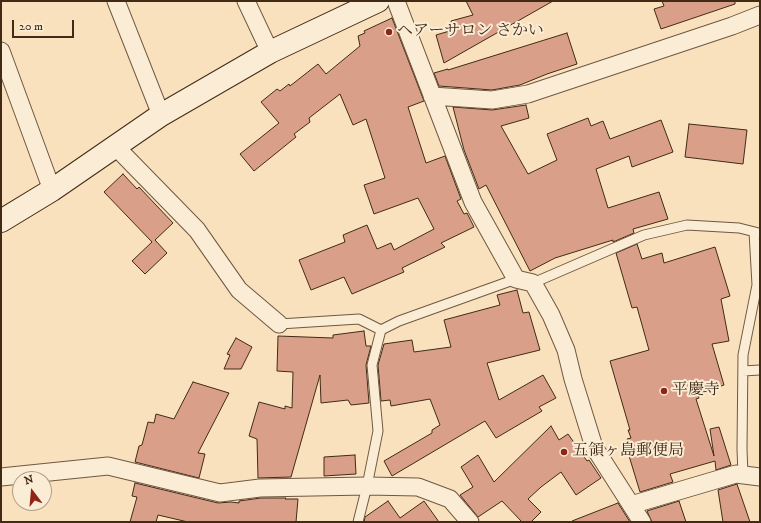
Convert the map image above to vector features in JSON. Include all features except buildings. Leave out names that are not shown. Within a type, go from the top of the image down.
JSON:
[{"type":"street","points":[[116,1],[161,115]]},
{"type":"street","points":[[246,1],[270,52]]},
{"type":"street","points":[[1,221],[52,190],[161,115],[270,52],[378,1]]},
{"type":"street","points":[[396,1],[473,202],[516,279],[533,283],[551,315],[566,350],[573,379],[594,447],[642,522]]},
{"type":"street","points":[[432,96],[492,100],[528,94],[732,26],[760,15]]},
{"type":"street","points":[[1,51],[52,190]]},
{"type":"street","points":[[115,146],[197,230],[239,290],[279,324]]},
{"type":"street","points":[[1,477],[108,466],[220,494],[260,488],[367,486],[418,487],[450,499],[470,522]]},
{"type":"street","points":[[631,505],[736,474],[760,477]]},
{"type":"lane","points":[[533,283],[644,235],[687,225],[739,228],[757,232],[757,285],[743,355],[743,474]]},
{"type":"lane","points":[[358,522],[378,430],[372,365],[381,330],[399,321],[516,279]]},
{"type":"lane","points":[[279,324],[359,319],[381,330]]},
{"type":"lane","points":[[743,371],[760,370]]},
{"type":"place","name":"ヘアーサロン さかい","points":[[389,32]]},
{"type":"place","name":"平慶寺","points":[[664,391]]},
{"type":"place","name":"五領ヶ島郵便局","points":[[564,452]]}]
